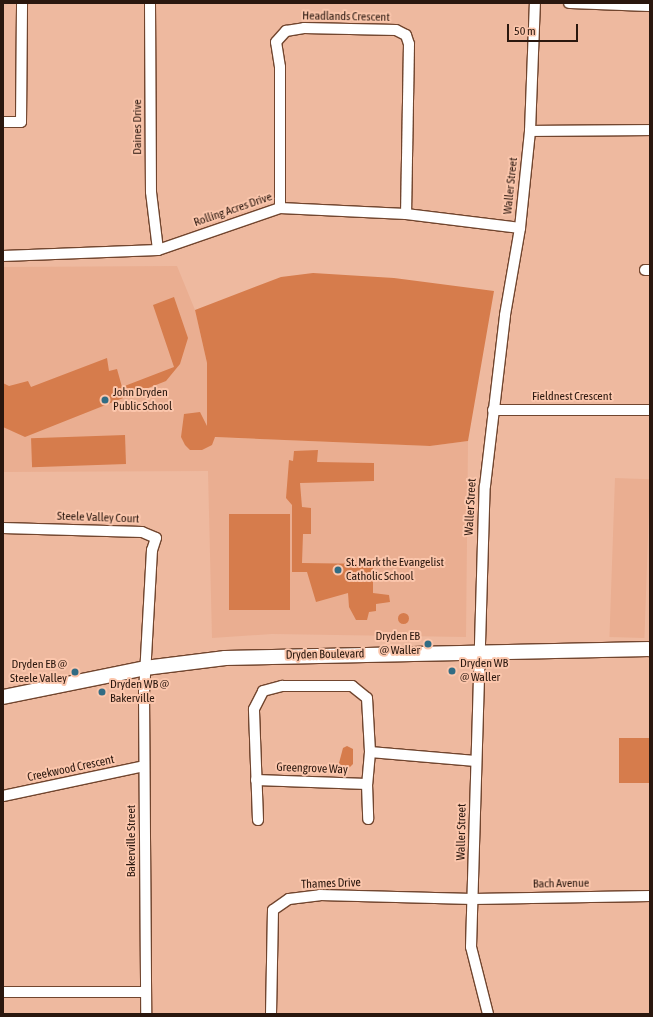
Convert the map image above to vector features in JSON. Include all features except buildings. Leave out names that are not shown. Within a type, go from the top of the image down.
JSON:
[{"type":"street","points":[[3,122],[21,122],[22,3]]},
{"type":"street","name":"Daines Drive","points":[[150,3],[151,192],[158,250]]},
{"type":"street","name":"Waller Street","points":[[488,1014],[471,947],[478,654],[485,486],[505,315],[520,228],[530,131],[535,3]]},
{"type":"street","points":[[569,3],[650,6]]},
{"type":"street","name":"Headlands Crescent","points":[[280,208],[280,67],[276,42],[286,31],[304,28],[396,30],[406,36],[409,44],[406,214]]},
{"type":"street","points":[[530,131],[650,130]]},
{"type":"street","name":"Rolling Acres Drive","points":[[3,256],[158,250],[280,208],[406,214],[520,228]]},
{"type":"street","name":"Fieldnest Crescent","points":[[493,410],[650,410]]},
{"type":"street","name":"Steele Valley Court","points":[[3,528],[142,532],[156,538],[152,550],[145,668]]},
{"type":"street","name":"Dryden Boulevard","points":[[3,696],[145,668],[225,658],[478,654],[650,649]]},
{"type":"street","name":"Bakerville Street","points":[[145,668],[144,766],[146,1014]]},
{"type":"street","points":[[258,820],[254,709],[263,691],[282,686],[352,686],[366,698],[370,752],[367,784],[368,819]]},
{"type":"street","points":[[370,752],[476,761]]},
{"type":"street","name":"Creekwood Crescent","points":[[3,796],[144,766]]},
{"type":"street","name":"Greengrove Way","points":[[256,780],[367,784]]},
{"type":"street","name":"Thames Drive","points":[[271,1014],[273,910],[289,899],[320,895],[473,899]]},
{"type":"street","name":"Bach Avenue","points":[[473,899],[650,896]]},
{"type":"street","points":[[3,992],[146,992]]},
{"type":"shaded area","points":[[177,266],[195,310],[207,363],[208,437],[430,446],[468,441],[466,637],[272,634],[212,638],[208,471],[3,472],[3,267]]},
{"type":"shaded area","points":[[313,273],[394,278],[494,291],[468,441],[430,446],[215,437],[212,445],[202,450],[190,450],[185,445],[181,437],[184,414],[200,412],[207,426],[207,363],[195,310],[281,277]]},
{"type":"shaded area","points":[[174,297],[188,338],[180,364],[166,381],[25,437],[3,427],[3,383],[9,386],[28,381],[31,387],[107,358],[109,371],[117,369],[122,387],[174,367],[153,305]]},
{"type":"shaded area","points":[[125,435],[126,464],[32,467],[31,438]]},
{"type":"shaded area","points":[[318,450],[317,462],[374,463],[374,481],[300,483],[302,507],[311,508],[311,534],[303,534],[302,563],[373,564],[373,593],[389,595],[390,602],[376,604],[376,611],[369,612],[367,620],[356,620],[349,607],[348,593],[316,602],[307,572],[292,572],[292,505],[286,498],[289,460],[293,461],[294,451]]},
{"type":"shaded area","points":[[615,478],[650,479],[644,638],[609,637]]},
{"type":"shaded area","points":[[229,514],[290,514],[290,610],[229,610]]},
{"type":"shaded area","points":[[403,612],[407,614],[409,618],[407,622],[403,624],[399,622],[397,618],[399,614]]},
{"type":"shaded area","points":[[619,738],[650,738],[650,783],[619,783]]},
{"type":"shaded area","points":[[347,746],[353,749],[353,764],[348,769],[344,769],[339,763],[343,748]]},
{"type":"place","name":"John Dryden Public School","points":[[105,400]]},
{"type":"place","name":"St. Mark the Evangelist Catholic School","points":[[338,570]]},
{"type":"place","name":"Dryden EB @ Waller","points":[[428,644]]},
{"type":"place","name":"Dryden WB @ Waller","points":[[452,671]]},
{"type":"place","name":"Dryden EB @ Steele Valley","points":[[75,672]]},
{"type":"place","name":"Dryden WB @ Bakerville","points":[[102,692]]}]
